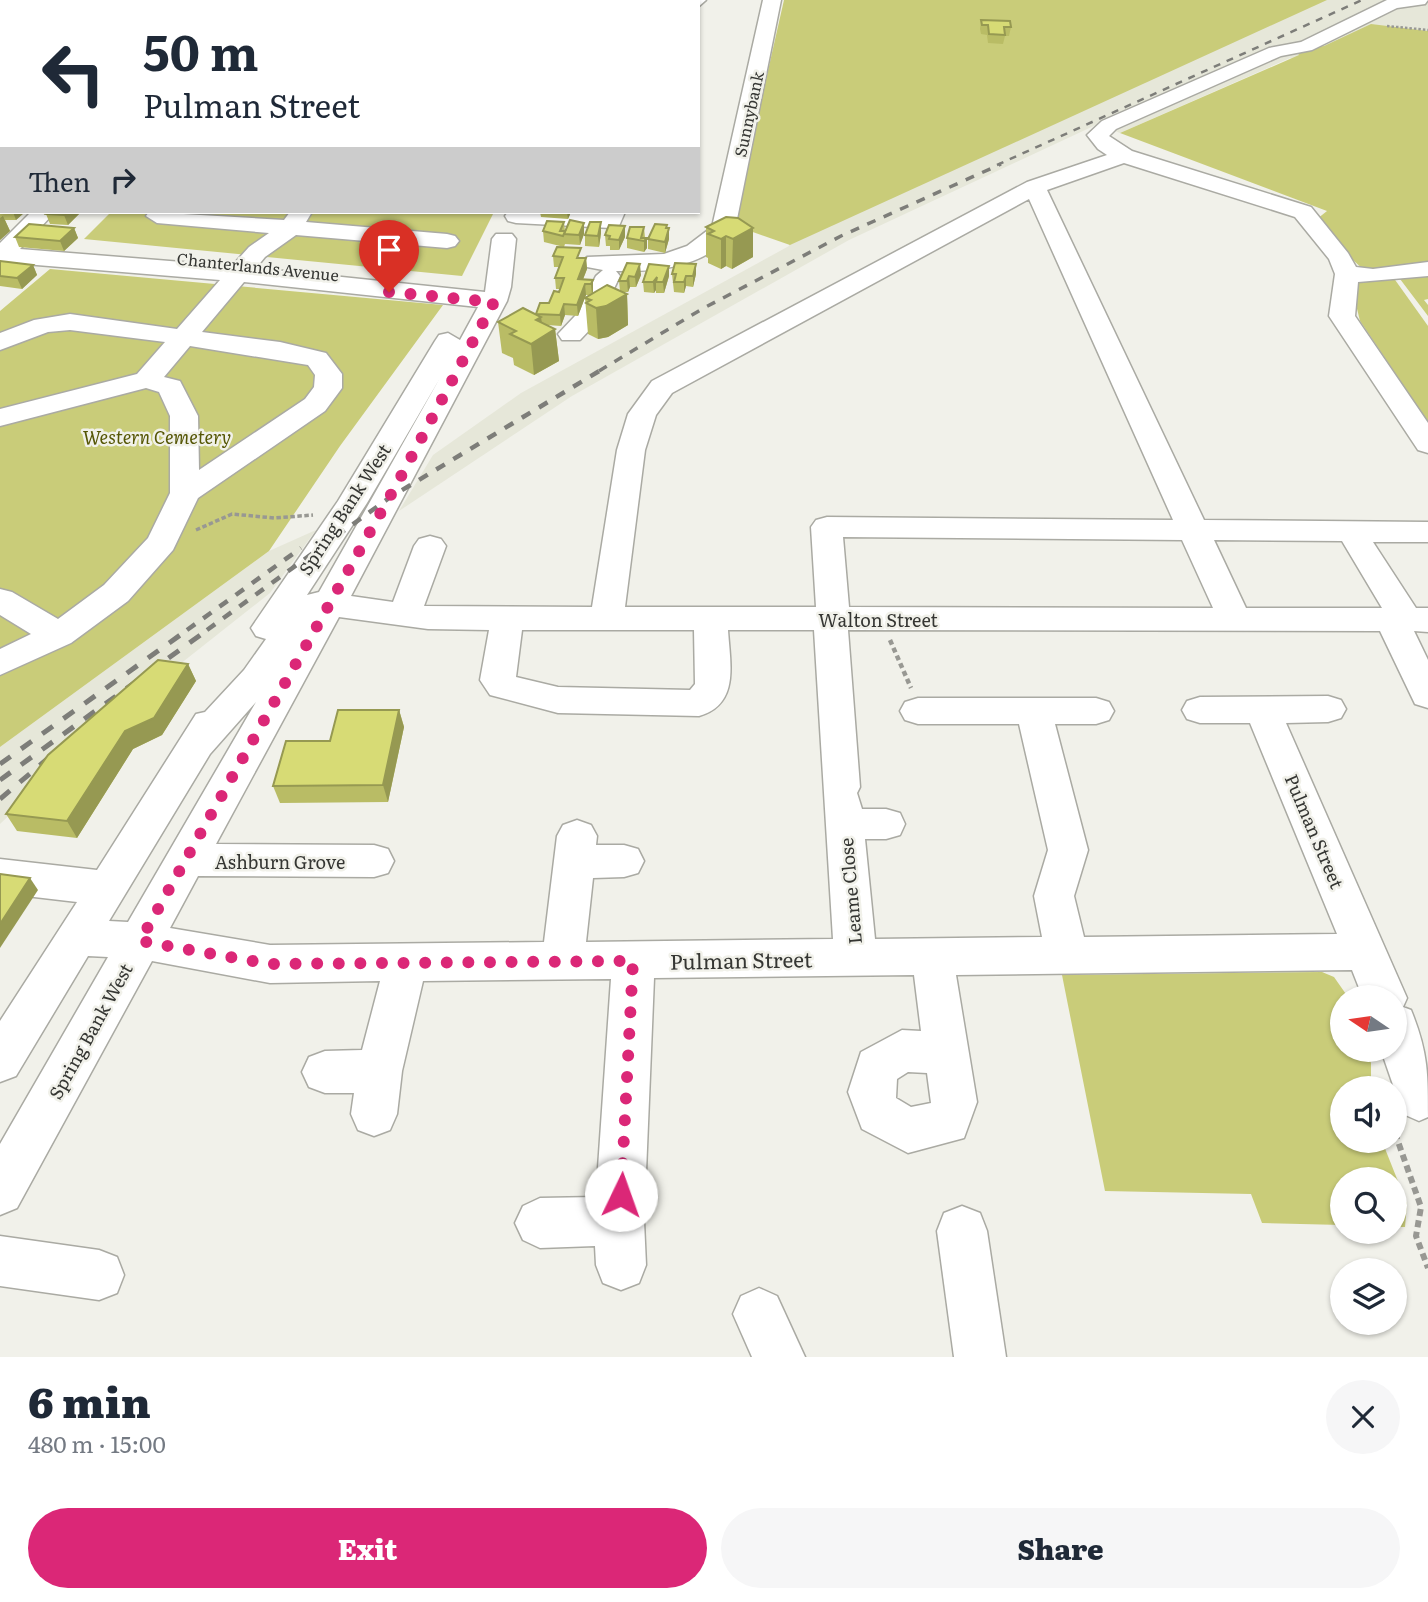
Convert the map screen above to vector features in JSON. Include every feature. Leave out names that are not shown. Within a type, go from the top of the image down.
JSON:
[{"type":"street","name":"Sunnybank","points":[[566,338],[586,320],[604,263],[670,262],[695,253],[723,229],[772,0]]},
{"type":"street","points":[[1428,3],[1419,0],[1393,4],[1306,46],[1276,52],[1109,125],[1097,135],[1105,145],[1124,156],[1303,212],[1340,258],[1347,274],[1342,316],[1428,444]]},
{"type":"street","points":[[607,620],[631,450],[642,414],[662,387],[1035,187],[1124,156]]},
{"type":"street","points":[[1035,187],[1235,620]]},
{"type":"street","points":[[0,255],[42,214]]},
{"type":"street","points":[[158,214],[296,220],[447,241]]},
{"type":"street","points":[[517,214],[611,221],[613,214]]},
{"type":"street","name":"Spring Bank West","points":[[0,1191],[398,482],[486,294],[504,239],[517,214]]},
{"type":"street","points":[[147,380],[257,252],[296,220]]},
{"type":"street","name":"Chanterlands Avenue","points":[[0,255],[244,270],[486,294]]},
{"type":"street","points":[[1347,274],[1373,276],[1428,269]]},
{"type":"street","name":"Spring Bank West","points":[[0,1061],[287,596],[352,503],[486,294]]},
{"type":"street","points":[[0,342],[43,325],[70,322],[185,335],[280,350],[317,359],[329,374],[328,388],[315,405],[185,493]]},
{"type":"street","points":[[0,418],[147,380],[170,387],[184,416],[185,493],[162,542],[116,593],[59,635],[0,663]]},
{"type":"street","points":[[842,804],[827,527],[1428,532]]},
{"type":"street","points":[[1351,531],[1409,620],[1428,695]]},
{"type":"street","points":[[405,614],[430,546]]},
{"type":"street","points":[[0,600],[59,635]]},
{"type":"street","points":[[197,744],[256,678],[303,611],[318,603],[329,603]]},
{"type":"street","name":"Walton Street","points":[[329,603],[428,618],[711,621],[1409,620]]},
{"type":"street","points":[[507,619],[498,680],[502,686],[558,700],[699,703],[713,687],[711,621]]},
{"type":"street","points":[[1200,710],[1328,709]]},
{"type":"street","name":"Pulman Street","points":[[1263,710],[1380,985]]},
{"type":"street","points":[[919,711],[1096,711]]},
{"type":"street","points":[[1034,712],[1069,850],[1054,895],[1067,956]]},
{"type":"street","name":"Leame Close","points":[[856,958],[842,804],[886,824]]},
{"type":"street","points":[[563,963],[576,849],[624,861]]},
{"type":"street","name":"Ashburn Grove","points":[[186,860],[373,861]]},
{"type":"street","points":[[0,876],[105,888]]},
{"type":"street","name":"Pulman Street","points":[[75,937],[140,941],[270,964],[405,965],[1367,952]]},
{"type":"street","points":[[932,956],[945,1053]]},
{"type":"street","points":[[540,1223],[620,1243],[633,961]]},
{"type":"street","points":[[374,1114],[379,1071],[405,965]]},
{"type":"street","points":[[326,1072],[379,1071]]},
{"type":"street","points":[[962,1231],[980,1357]]},
{"type":"street","points":[[0,1261],[99,1275]]},
{"type":"path","points":[[1360,20],[1428,30]]},
{"type":"path","points":[[162,542],[218,523],[232,514],[274,518],[309,516],[352,503]]},
{"type":"path","points":[[886,619],[893,655],[909,673],[914,709],[919,711]]},
{"type":"path","points":[[1407,1116],[1421,1208],[1416,1236],[1428,1268]]},
{"type":"shaded area","points":[[784,0],[1428,0],[1428,103],[1290,58],[1120,133],[1098,124],[849,240],[572,396],[399,511],[433,455],[521,393],[789,246]]},
{"type":"shaded area","points":[[316,530],[270,593],[103,725],[0,824],[0,747],[269,551]]},
{"type":"green space","points":[[784,0],[1327,0],[790,245],[733,225]]},
{"type":"green space","points":[[1371,24],[1428,31],[1428,263],[1364,270],[1312,223],[1327,211],[1120,133],[1299,55],[1295,50],[1324,46]]},
{"type":"green space","points":[[109,214],[493,214],[462,276],[84,239]]},
{"type":"green space","name":"Western Cemetery","points":[[50,269],[443,305],[340,446],[269,551],[0,747],[0,311]]},
{"type":"green space","points":[[1428,271],[1428,299],[1424,300],[1428,305],[1428,316],[1397,275]]},
{"type":"green space","points":[[1393,277],[1428,326],[1428,422],[1360,321],[1350,280]]},
{"type":"green space","points":[[1322,972],[1334,977],[1340,985],[1330,985],[1330,1062],[1371,1062],[1371,1076],[1330,1076],[1330,1153],[1387,1153],[1392,1167],[1330,1167],[1330,1225],[1262,1223],[1251,1194],[1105,1191],[1062,975]]},
{"type":"building","points":[[981,20],[1010,21],[1011,27],[1004,27],[1005,35],[989,34],[988,25],[982,25]]},
{"type":"building","points":[[726,217],[738,218],[753,228],[733,239],[726,236],[721,239],[708,234],[714,231],[706,227]]},
{"type":"building","points":[[570,220],[584,223],[579,235],[564,234]]},
{"type":"building","points":[[547,221],[564,222],[560,231],[565,231],[563,236],[543,231]]},
{"type":"building","points":[[590,222],[601,222],[598,236],[585,235]]},
{"type":"building","points":[[29,224],[74,228],[60,241],[15,237]]},
{"type":"building","points":[[655,224],[667,225],[666,228],[669,228],[665,242],[648,239]]},
{"type":"building","points":[[609,225],[625,226],[619,240],[609,239],[610,236],[605,235]]},
{"type":"building","points":[[630,227],[644,227],[641,238],[647,238],[644,241],[627,238]]},
{"type":"building","points":[[557,247],[581,248],[577,258],[586,258],[578,279],[593,280],[591,284],[585,284],[577,305],[564,304],[560,315],[536,314],[540,303],[549,303],[554,291],[559,292],[564,278],[555,278],[563,257],[553,256]]},
{"type":"building","points":[[0,261],[33,265],[17,278],[0,276]]},
{"type":"building","points":[[627,263],[640,264],[635,277],[629,276],[627,281],[619,281]]},
{"type":"building","points":[[675,263],[696,264],[693,276],[686,276],[684,282],[674,282],[676,274],[672,274]]},
{"type":"building","points":[[649,264],[669,266],[663,282],[656,282],[657,277],[653,282],[643,282]]},
{"type":"building","points":[[607,285],[627,294],[606,306],[596,308],[586,303],[591,300],[585,298]]},
{"type":"building","points":[[523,308],[541,317],[536,320],[555,329],[531,344],[510,334],[516,331],[498,322]]},
{"type":"building","points":[[158,660],[188,664],[154,718],[125,731],[67,821],[6,814],[48,755]]},
{"type":"building","points":[[338,710],[399,710],[383,785],[273,786],[286,741],[330,741]]},
{"type":"building","points":[[0,874],[30,878],[0,924]]},
{"type":"railway","points":[[997,165],[1362,0]]},
{"type":"railway","points":[[599,371],[702,309],[841,236],[1001,164]]},
{"type":"railway","points":[[207,630],[389,498],[601,370]]},
{"type":"railway","points":[[187,630],[301,548]]},
{"type":"railway","points":[[0,764],[190,628]]},
{"type":"railway","points":[[0,780],[210,628]]},
{"type":"railway","points":[[0,799],[59,749]]},
{"type":"route","points":[[389,292],[494,302],[398,482],[140,941],[270,964],[405,965],[633,961],[621,1195]]}]
